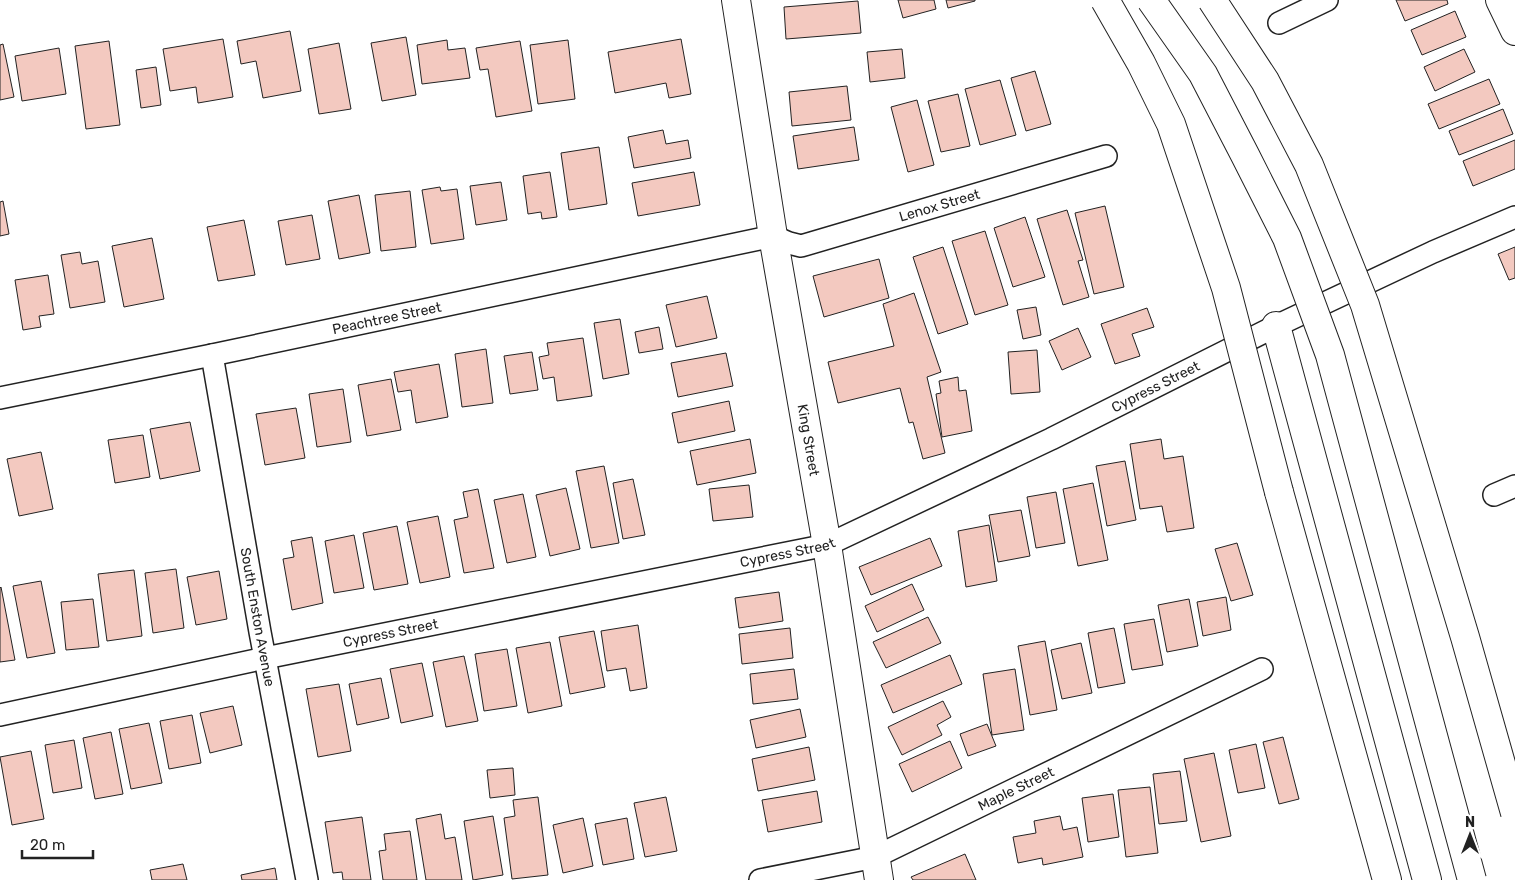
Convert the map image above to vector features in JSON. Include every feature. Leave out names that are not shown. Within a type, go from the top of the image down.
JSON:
[{"type":"main road","name":"King Street","points":[[736,0],[773,236],[827,545],[877,868]]},
{"type":"main road","points":[[1105,0],[1141,63],[1171,124],[1223,278],[1281,501],[1387,880]]},
{"type":"main road","points":[[1151,0],[1203,74],[1287,238],[1330,355],[1472,880]]},
{"type":"main road","points":[[1212,0],[1265,81],[1309,165],[1365,305],[1465,638],[1515,813]]},
{"type":"main road","points":[[1500,0],[1515,31]]},
{"type":"main road","points":[[1276,326],[1427,880]]},
{"type":"street","points":[[1279,23],[1327,0]]},
{"type":"street","name":"Lenox Street","points":[[773,236],[789,244],[801,246],[1106,156]]},
{"type":"street","name":"Cypress Street","points":[[0,715],[265,658],[827,545],[1051,439],[1276,326],[1433,252],[1515,217]]},
{"type":"street","name":"Peachtree Street","points":[[0,398],[773,236]]},
{"type":"street","name":"South Enston Avenue","points":[[212,355],[265,658],[307,880]]},
{"type":"street","points":[[1494,495],[1515,486]]},
{"type":"street","name":"Maple Street","points":[[760,880],[877,868],[1262,669]]},
{"type":"building","points":[[898,0],[934,0],[936,9],[903,18]]},
{"type":"building","points":[[946,0],[975,0],[975,1],[948,8]]},
{"type":"building","points":[[1396,0],[1447,0],[1448,4],[1405,21]]},
{"type":"building","points":[[858,1],[861,33],[786,39],[784,7]]},
{"type":"building","points":[[1455,11],[1466,37],[1422,55],[1411,30]]},
{"type":"building","points":[[290,31],[301,91],[263,98],[256,61],[241,64],[237,41]]},
{"type":"building","points":[[406,37],[416,95],[382,101],[371,43]]},
{"type":"building","points":[[223,39],[233,97],[198,103],[196,87],[170,91],[163,49]]},
{"type":"building","points":[[681,39],[691,94],[669,98],[666,83],[615,93],[608,52]]},
{"type":"building","points":[[447,40],[448,50],[465,48],[470,78],[422,84],[417,45]]},
{"type":"building","points":[[568,40],[575,99],[538,104],[530,45]]},
{"type":"building","points":[[109,41],[120,125],[86,129],[75,46]]},
{"type":"building","points":[[520,41],[532,111],[496,117],[488,69],[480,70],[476,48]]},
{"type":"building","points":[[339,43],[351,109],[319,114],[308,49]]},
{"type":"building","points":[[3,44],[14,97],[0,100],[0,45]]},
{"type":"building","points":[[59,48],[66,94],[22,101],[15,56]]},
{"type":"building","points":[[902,49],[905,78],[870,82],[867,52]]},
{"type":"building","points":[[1464,49],[1475,72],[1435,91],[1424,67]]},
{"type":"building","points":[[156,67],[161,105],[141,108],[136,70]]},
{"type":"building","points":[[1035,71],[1051,124],[1026,131],[1011,78]]},
{"type":"building","points":[[1489,79],[1500,104],[1439,129],[1428,104]]},
{"type":"building","points":[[1000,80],[1016,135],[980,145],[965,89]]},
{"type":"building","points":[[847,86],[851,120],[792,126],[789,92]]},
{"type":"building","points":[[958,94],[970,146],[941,152],[928,101]]},
{"type":"building","points":[[917,100],[934,165],[908,172],[891,107]]},
{"type":"building","points":[[1503,109],[1513,134],[1459,155],[1449,131]]},
{"type":"building","points":[[854,127],[859,160],[798,169],[793,136]]},
{"type":"building","points":[[663,130],[666,144],[688,140],[691,158],[634,168],[628,137]]},
{"type":"building","points":[[1515,140],[1515,169],[1473,186],[1463,161]]},
{"type":"building","points":[[599,147],[607,204],[569,210],[561,153]]},
{"type":"building","points":[[550,172],[557,217],[542,219],[541,212],[528,214],[523,176]]},
{"type":"building","points":[[694,172],[700,205],[638,216],[632,183]]},
{"type":"building","points":[[501,182],[507,220],[476,225],[470,186]]},
{"type":"building","points":[[440,187],[441,191],[457,189],[464,239],[431,244],[422,190]]},
{"type":"building","points":[[410,191],[416,247],[381,251],[375,195]]},
{"type":"building","points":[[359,195],[370,253],[339,259],[328,201]]},
{"type":"building","points":[[3,201],[9,234],[0,236],[0,202]]},
{"type":"building","points":[[1105,206],[1124,287],[1094,294],[1075,213]]},
{"type":"building","points":[[1067,210],[1083,260],[1078,261],[1089,297],[1063,305],[1037,219]]},
{"type":"building","points":[[312,215],[320,259],[286,265],[278,221]]},
{"type":"building","points":[[1025,217],[1045,277],[1013,287],[994,228]]},
{"type":"building","points":[[244,220],[255,275],[218,281],[207,227]]},
{"type":"building","points":[[985,231],[1008,305],[975,315],[952,241]]},
{"type":"building","points":[[152,238],[164,299],[124,307],[112,246]]},
{"type":"building","points":[[943,247],[968,324],[938,334],[913,257]]},
{"type":"building","points":[[1515,247],[1515,278],[1509,280],[1498,254]]},
{"type":"building","points":[[80,252],[82,264],[98,261],[105,302],[70,308],[61,255]]},
{"type":"building","points":[[879,259],[889,298],[824,317],[813,276]]},
{"type":"building","points":[[48,275],[54,314],[39,316],[41,327],[23,330],[15,280]]},
{"type":"building","points":[[914,293],[941,372],[927,377],[945,453],[923,459],[913,422],[909,423],[900,388],[838,403],[828,362],[894,346],[883,304]]},
{"type":"building","points":[[707,296],[717,338],[676,347],[666,305]]},
{"type":"building","points":[[1036,307],[1041,335],[1023,339],[1017,310]]},
{"type":"building","points":[[1147,308],[1154,327],[1132,334],[1140,356],[1115,364],[1101,324]]},
{"type":"building","points":[[620,319],[629,374],[603,379],[594,323]]},
{"type":"building","points":[[659,327],[663,349],[639,353],[635,332]]},
{"type":"building","points":[[1078,328],[1091,357],[1062,370],[1049,341]]},
{"type":"building","points":[[583,338],[592,396],[557,401],[554,377],[543,379],[539,357],[549,355],[547,343]]},
{"type":"building","points":[[486,349],[493,403],[462,407],[455,354]]},
{"type":"building","points":[[1037,350],[1040,392],[1011,394],[1008,352]]},
{"type":"building","points":[[532,352],[538,390],[510,394],[504,356]]},
{"type":"building","points":[[726,353],[733,386],[678,397],[671,363]]},
{"type":"building","points":[[439,364],[448,417],[416,423],[411,390],[398,392],[394,372]]},
{"type":"building","points":[[958,377],[959,391],[966,390],[972,431],[942,437],[936,394],[941,393],[939,381]]},
{"type":"building","points":[[391,379],[401,430],[367,436],[358,385]]},
{"type":"building","points":[[343,389],[351,442],[317,447],[309,394]]},
{"type":"building","points":[[729,401],[735,431],[678,443],[672,413]]},
{"type":"building","points":[[296,408],[305,458],[265,465],[256,414]]},
{"type":"building","points":[[190,422],[200,471],[160,479],[150,429]]},
{"type":"building","points":[[143,435],[150,477],[115,483],[108,440]]},
{"type":"building","points":[[750,439],[756,473],[697,485],[690,451]]},
{"type":"building","points":[[1161,439],[1164,459],[1183,456],[1194,528],[1167,532],[1162,506],[1140,509],[1130,444]]},
{"type":"building","points":[[41,452],[53,509],[19,516],[7,459]]},
{"type":"building","points":[[1125,461],[1136,520],[1107,526],[1096,466]]},
{"type":"building","points":[[604,466],[619,543],[591,548],[576,471]]},
{"type":"building","points":[[633,479],[645,535],[623,539],[613,483]]},
{"type":"building","points":[[1093,483],[1108,560],[1078,566],[1063,489]]},
{"type":"building","points":[[749,485],[753,517],[713,521],[709,489]]},
{"type":"building","points":[[566,488],[580,549],[550,556],[536,495]]},
{"type":"building","points":[[478,489],[494,568],[464,573],[454,520],[468,517],[463,492]]},
{"type":"building","points":[[1056,492],[1065,543],[1036,548],[1027,497]]},
{"type":"building","points":[[523,494],[536,557],[507,563],[494,500]]},
{"type":"building","points":[[1021,510],[1030,556],[998,562],[989,515]]},
{"type":"building","points":[[438,516],[450,577],[420,583],[407,522]]},
{"type":"building","points":[[989,525],[997,581],[966,587],[958,531]]},
{"type":"building","points":[[397,526],[408,584],[374,590],[363,533]]},
{"type":"building","points":[[354,535],[364,588],[334,593],[325,541]]},
{"type":"building","points":[[312,537],[323,603],[292,610],[283,559],[294,557],[291,541]]},
{"type":"building","points":[[930,538],[942,566],[871,595],[859,567]]},
{"type":"building","points":[[1237,543],[1253,595],[1231,601],[1215,549]]},
{"type":"building","points":[[176,569],[184,628],[153,633],[145,573]]},
{"type":"building","points":[[134,570],[142,636],[107,641],[98,574]]},
{"type":"building","points":[[219,571],[227,619],[196,625],[187,577]]},
{"type":"building","points":[[41,581],[55,653],[27,658],[13,586]]},
{"type":"building","points":[[912,584],[924,610],[877,632],[865,606]]},
{"type":"building","points":[[0,588],[15,660],[0,662]]},
{"type":"building","points":[[779,592],[783,621],[739,628],[735,598]]},
{"type":"building","points":[[1226,597],[1231,630],[1203,636],[1197,602]]},
{"type":"building","points":[[93,599],[99,647],[66,650],[61,602]]},
{"type":"building","points":[[1189,599],[1198,646],[1167,652],[1158,605]]},
{"type":"building","points":[[928,617],[941,643],[886,668],[873,642]]},
{"type":"building","points":[[1154,619],[1163,665],[1132,670],[1124,624]]},
{"type":"building","points":[[638,625],[647,688],[630,691],[626,668],[607,671],[601,631]]},
{"type":"building","points":[[790,628],[793,658],[742,664],[739,634]]},
{"type":"building","points":[[1114,628],[1125,683],[1098,688],[1088,633]]},
{"type":"building","points":[[594,631],[605,687],[570,694],[559,637]]},
{"type":"building","points":[[1045,641],[1057,710],[1030,715],[1018,646]]},
{"type":"building","points":[[550,642],[562,706],[528,713],[516,648]]},
{"type":"building","points":[[1081,643],[1092,693],[1062,699],[1051,650]]},
{"type":"building","points":[[507,649],[517,706],[484,711],[475,654]]},
{"type":"building","points":[[950,655],[962,684],[893,713],[881,685]]},
{"type":"building","points":[[464,656],[478,721],[446,727],[433,662]]},
{"type":"building","points":[[422,663],[433,716],[401,723],[390,669]]},
{"type":"building","points":[[794,669],[798,699],[753,704],[750,674]]},
{"type":"building","points":[[1015,669],[1024,730],[992,735],[983,674]]},
{"type":"building","points":[[381,678],[389,718],[357,725],[349,684]]},
{"type":"building","points":[[339,684],[351,751],[318,757],[306,689]]},
{"type":"building","points":[[943,701],[951,717],[937,725],[942,735],[902,755],[888,727]]},
{"type":"building","points":[[233,706],[242,745],[210,753],[200,713]]},
{"type":"building","points":[[800,709],[806,737],[756,748],[750,720]]},
{"type":"building","points":[[192,715],[201,763],[169,769],[160,721]]},
{"type":"building","points":[[149,723],[162,783],[131,789],[119,729]]},
{"type":"building","points":[[987,724],[996,746],[968,756],[960,734]]},
{"type":"building","points":[[111,732],[123,794],[95,799],[83,738]]},
{"type":"building","points":[[1283,737],[1299,799],[1279,804],[1263,742]]},
{"type":"building","points":[[74,740],[82,788],[53,793],[45,745]]},
{"type":"building","points":[[950,741],[962,768],[912,792],[899,764]]},
{"type":"building","points":[[1256,744],[1265,788],[1238,793],[1229,750]]},
{"type":"building","points":[[809,747],[815,780],[758,791],[752,759]]},
{"type":"building","points":[[31,751],[44,819],[12,825],[0,757]]},
{"type":"building","points":[[1214,753],[1231,836],[1201,842],[1184,759]]},
{"type":"building","points":[[513,768],[515,795],[490,798],[487,770]]},
{"type":"building","points":[[1180,771],[1187,821],[1159,824],[1153,774]]},
{"type":"building","points":[[1150,787],[1158,853],[1126,857],[1118,790]]},
{"type":"building","points":[[817,791],[822,822],[768,832],[762,800]]},
{"type":"building","points":[[1113,794],[1119,837],[1088,842],[1082,798]]},
{"type":"building","points":[[538,797],[548,875],[512,879],[504,818],[515,816],[513,800]]},
{"type":"building","points":[[666,797],[677,851],[645,857],[634,803]]},
{"type":"building","points":[[441,814],[445,839],[455,837],[462,880],[426,880],[416,819]]},
{"type":"building","points":[[493,816],[503,875],[473,880],[464,821]]},
{"type":"building","points":[[1060,816],[1063,830],[1077,827],[1083,857],[1043,865],[1042,858],[1018,863],[1013,837],[1036,833],[1034,821]]},
{"type":"building","points":[[362,817],[371,880],[343,880],[342,872],[333,873],[325,822]]},
{"type":"building","points":[[583,818],[593,866],[563,873],[553,825]]},
{"type":"building","points":[[627,818],[634,859],[603,865],[595,824]]},
{"type":"building","points":[[410,831],[417,880],[383,880],[379,851],[386,850],[384,834]]},
{"type":"building","points":[[965,854],[976,880],[913,880],[911,877]]},
{"type":"building","points":[[183,864],[187,880],[152,880],[150,870]]},
{"type":"building","points":[[275,868],[277,880],[242,880],[241,875]]}]
